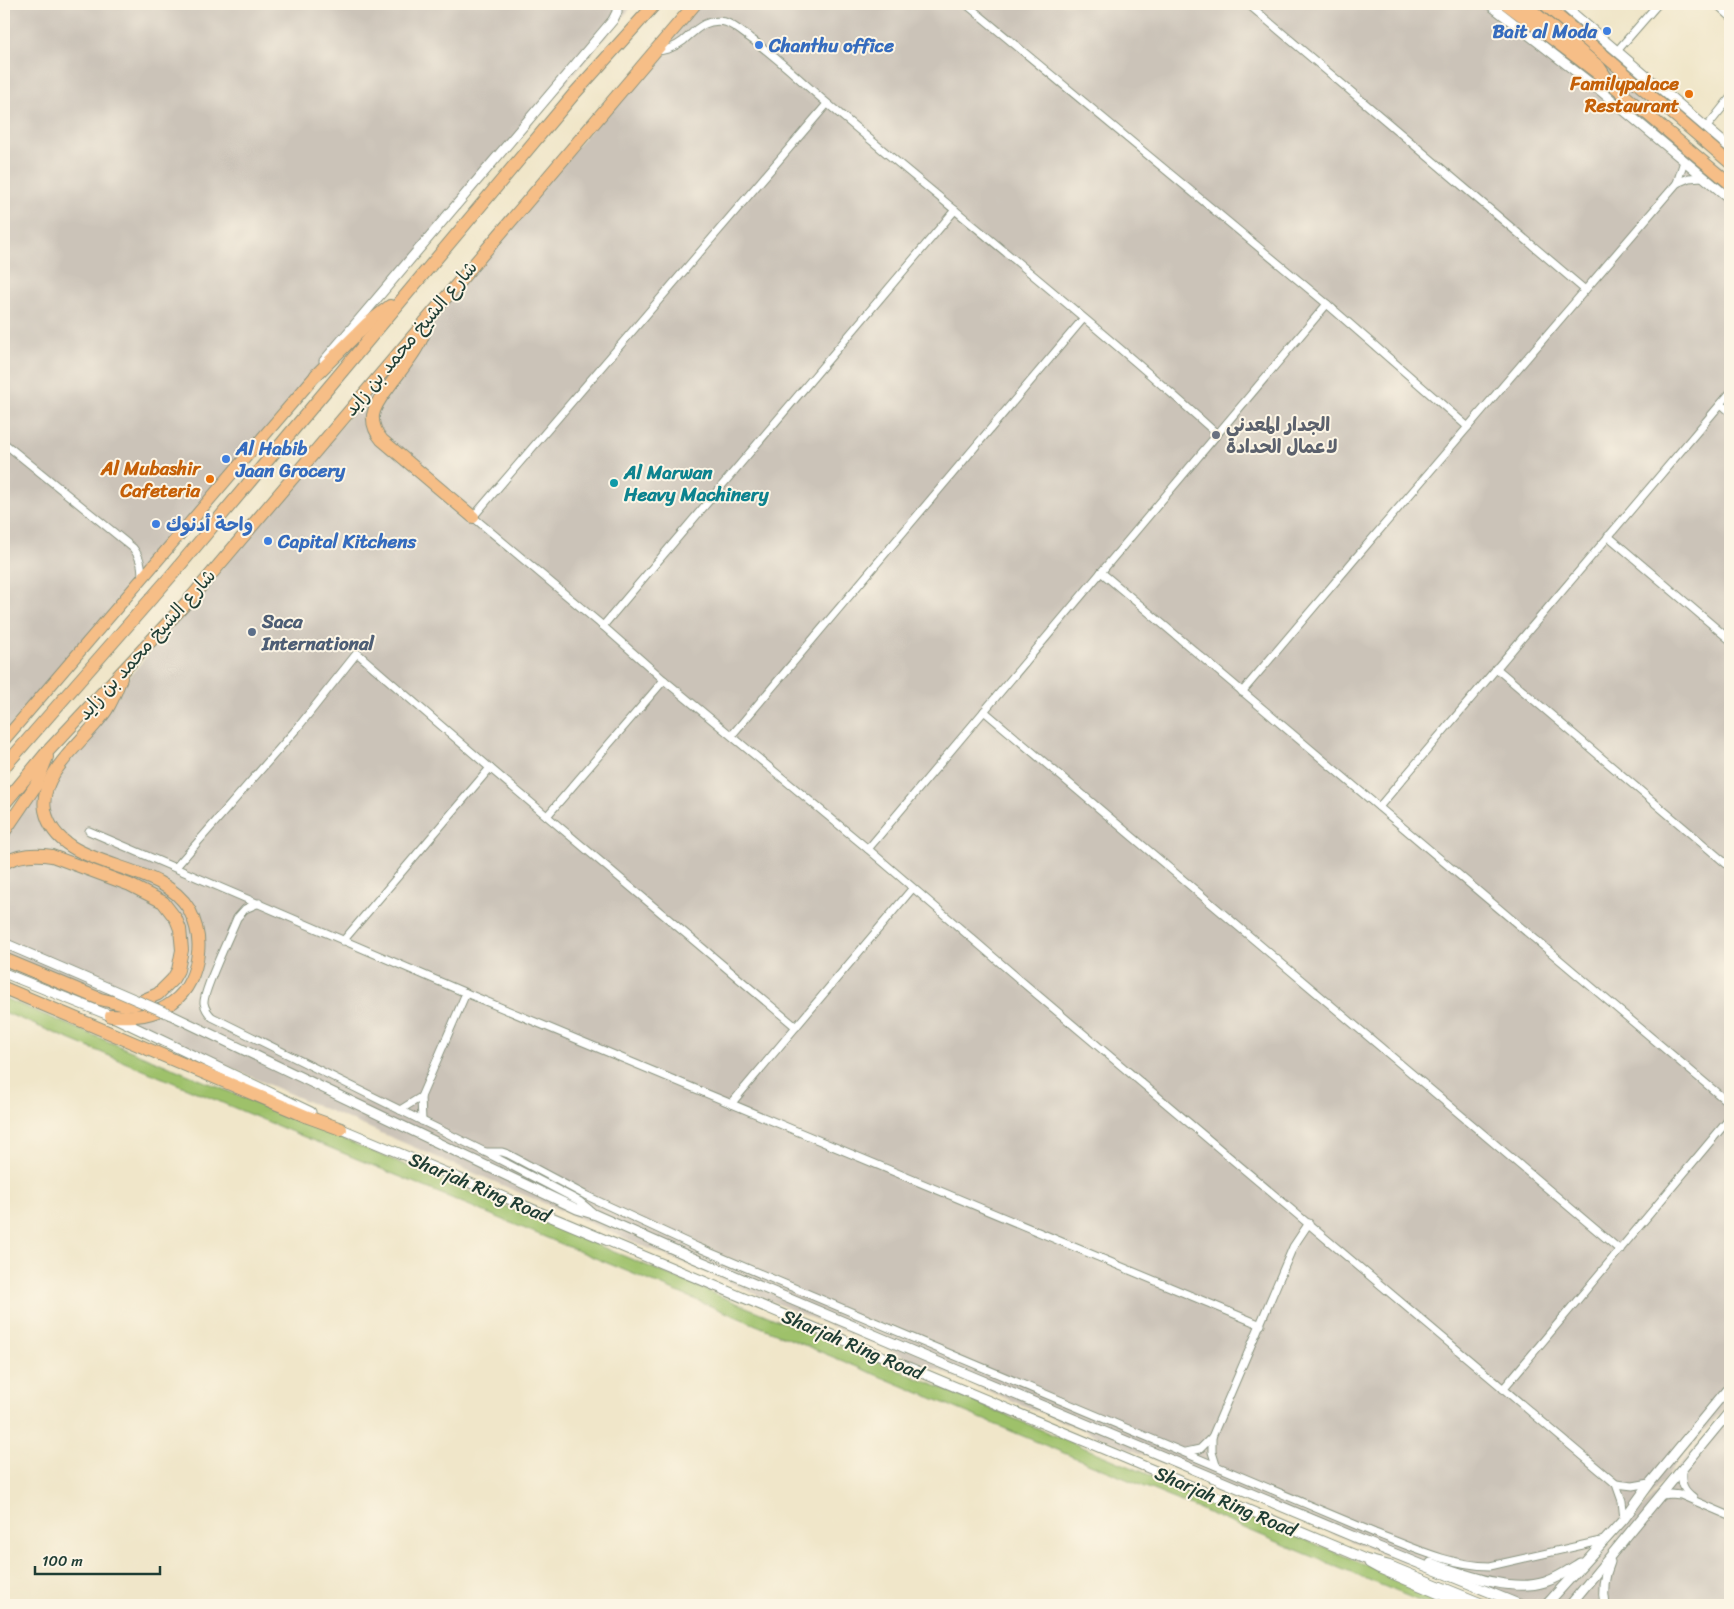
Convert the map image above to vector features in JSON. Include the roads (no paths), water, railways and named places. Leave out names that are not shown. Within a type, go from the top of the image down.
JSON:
[{"type":"highway","name":"شارع الشيخ محمد بن زايد","points":[[4,767],[170,577],[574,94],[655,4]]},
{"type":"highway","name":"شارع الشيخ محمد بن زايد","points":[[4,804],[48,751],[190,599],[695,4]]},
{"type":"highway","points":[[1524,4],[1599,66],[1609,82]]},
{"type":"highway","points":[[316,375],[366,324],[403,298]]},
{"type":"highway","points":[[429,316],[420,340],[375,408],[373,421],[382,440],[473,517]]},
{"type":"highway","points":[[111,1016],[144,1016],[154,1014],[172,1003],[183,992],[189,982],[197,962],[198,951],[198,938],[192,916],[183,900],[171,888],[134,871],[80,851],[60,838],[48,821],[44,802],[48,784],[107,709],[124,671]]},
{"type":"highway","points":[[4,832],[36,785],[43,770],[48,751]]},
{"type":"highway","points":[[4,863],[25,855],[52,856],[153,895],[163,902],[176,919],[180,929],[182,950],[178,970],[166,987],[149,1000],[135,1004],[117,1004],[100,999],[4,959]]},
{"type":"highway","points":[[4,988],[308,1117],[341,1129]]},
{"type":"main road","points":[[1544,4],[1730,163]]},
{"type":"main road","points":[[1508,6],[1609,82],[1730,184]]},
{"type":"main road","points":[[4,740],[316,375]]},
{"type":"main road","points":[[4,731],[20,722]]},
{"type":"street","points":[[316,375],[332,350],[614,20],[618,4]]},
{"type":"street","points":[[966,4],[1326,304],[1468,427]]},
{"type":"street","points":[[1248,4],[1586,290]]},
{"type":"street","points":[[1489,4],[1602,92],[1730,199]]},
{"type":"street","points":[[1562,4],[1730,148]]},
{"type":"street","points":[[1617,51],[1658,4]]},
{"type":"street","points":[[1718,4],[1730,15]]},
{"type":"street","points":[[653,52],[664,51],[674,47],[695,29],[708,22],[723,22],[737,28],[763,47],[827,104],[1083,318],[1217,434]]},
{"type":"street","points":[[1706,128],[1730,98]]},
{"type":"street","points":[[827,104],[473,517],[664,680],[868,849],[912,889],[1616,1484],[1622,1501],[1624,1519]]},
{"type":"street","points":[[1242,692],[1345,569],[1677,183],[1684,162]]},
{"type":"street","points":[[1677,183],[1689,178],[1702,176]]},
{"type":"street","points":[[603,626],[955,210]]},
{"type":"street","points":[[868,849],[1326,304]]},
{"type":"street","points":[[732,735],[1083,318]]},
{"type":"street","points":[[1379,807],[1730,393]]},
{"type":"street","points":[[1721,404],[1730,412]]},
{"type":"street","points":[[4,443],[133,548],[141,562],[142,580]]},
{"type":"street","points":[[1608,536],[1730,640]]},
{"type":"street","points":[[1101,572],[1730,1104]]},
{"type":"street","points":[[176,867],[299,726],[357,653],[796,1027]]},
{"type":"street","points":[[1496,668],[1730,867]]},
{"type":"street","points":[[547,816],[664,680]]},
{"type":"street","points":[[984,712],[1620,1250]]},
{"type":"street","points":[[343,941],[490,768]]},
{"type":"street","points":[[89,831],[466,993],[1261,1325]]},
{"type":"street","points":[[731,1104],[912,889]]},
{"type":"street","points":[[259,903],[245,909],[237,918],[205,995],[204,1003],[207,1011],[218,1021],[343,1080],[579,1201],[596,1215]]},
{"type":"street","points":[[4,943],[171,1015],[458,1154],[577,1209],[596,1215],[691,1257],[1371,1544],[1521,1605]]},
{"type":"street","name":"Sharjah Ring Road","points":[[4,973],[111,1016],[297,1105],[341,1129],[1365,1560]]},
{"type":"street","points":[[422,1121],[421,1097],[466,993]]},
{"type":"street","points":[[400,1110],[421,1097]]},
{"type":"street","points":[[1503,1389],[1730,1118]]},
{"type":"street","points":[[485,1152],[508,1154],[592,1199],[697,1247],[1421,1551],[1462,1564],[1476,1566],[1504,1564],[1605,1540]]},
{"type":"street","points":[[1185,1452],[1200,1449],[1212,1437],[1293,1247],[1309,1223]]},
{"type":"street","points":[[1546,1605],[1624,1519],[1650,1483],[1730,1386]]},
{"type":"street","points":[[1570,1605],[1730,1411]]},
{"type":"street","points":[[1212,1437],[1212,1452],[1216,1465]]},
{"type":"street","points":[[1682,1471],[1682,1483],[1685,1491],[1702,1503],[1730,1516]]},
{"type":"street","points":[[1616,1484],[1633,1486],[1650,1483]]},
{"type":"street","points":[[1662,1495],[1676,1494],[1702,1503]]},
{"type":"street","points":[[1371,1544],[1393,1549],[1458,1572],[1520,1585],[1546,1582],[1562,1574],[1596,1550]]},
{"type":"street","points":[[1605,1605],[1603,1595],[1606,1569],[1615,1550]]},
{"type":"street","points":[[1365,1560],[1378,1568],[1465,1605]]},
{"type":"street","points":[[1365,1560],[1388,1565],[1486,1605]]},
{"type":"place","name":"Bait al Moda","points":[[1607,31]]},
{"type":"place","name":"Chanthu office","points":[[759,45]]},
{"type":"place","name":"Familypalace Restaurant","points":[[1689,94]]},
{"type":"place","name":"الجدار المعدني لاعمال الحدادة","points":[[1216,435]]},
{"type":"place","name":"Al Habib Jaan Grocery","points":[[226,459]]},
{"type":"place","name":"Al Mubashir Cafeteria","points":[[210,479]]},
{"type":"place","name":"Al Marwan Heavy Machinery","points":[[614,483]]},
{"type":"place","name":"واحة أدنوك","points":[[156,524]]},
{"type":"place","name":"Capital Kitchens","points":[[268,541]]},
{"type":"place","name":"Saca International","points":[[252,632]]}]
